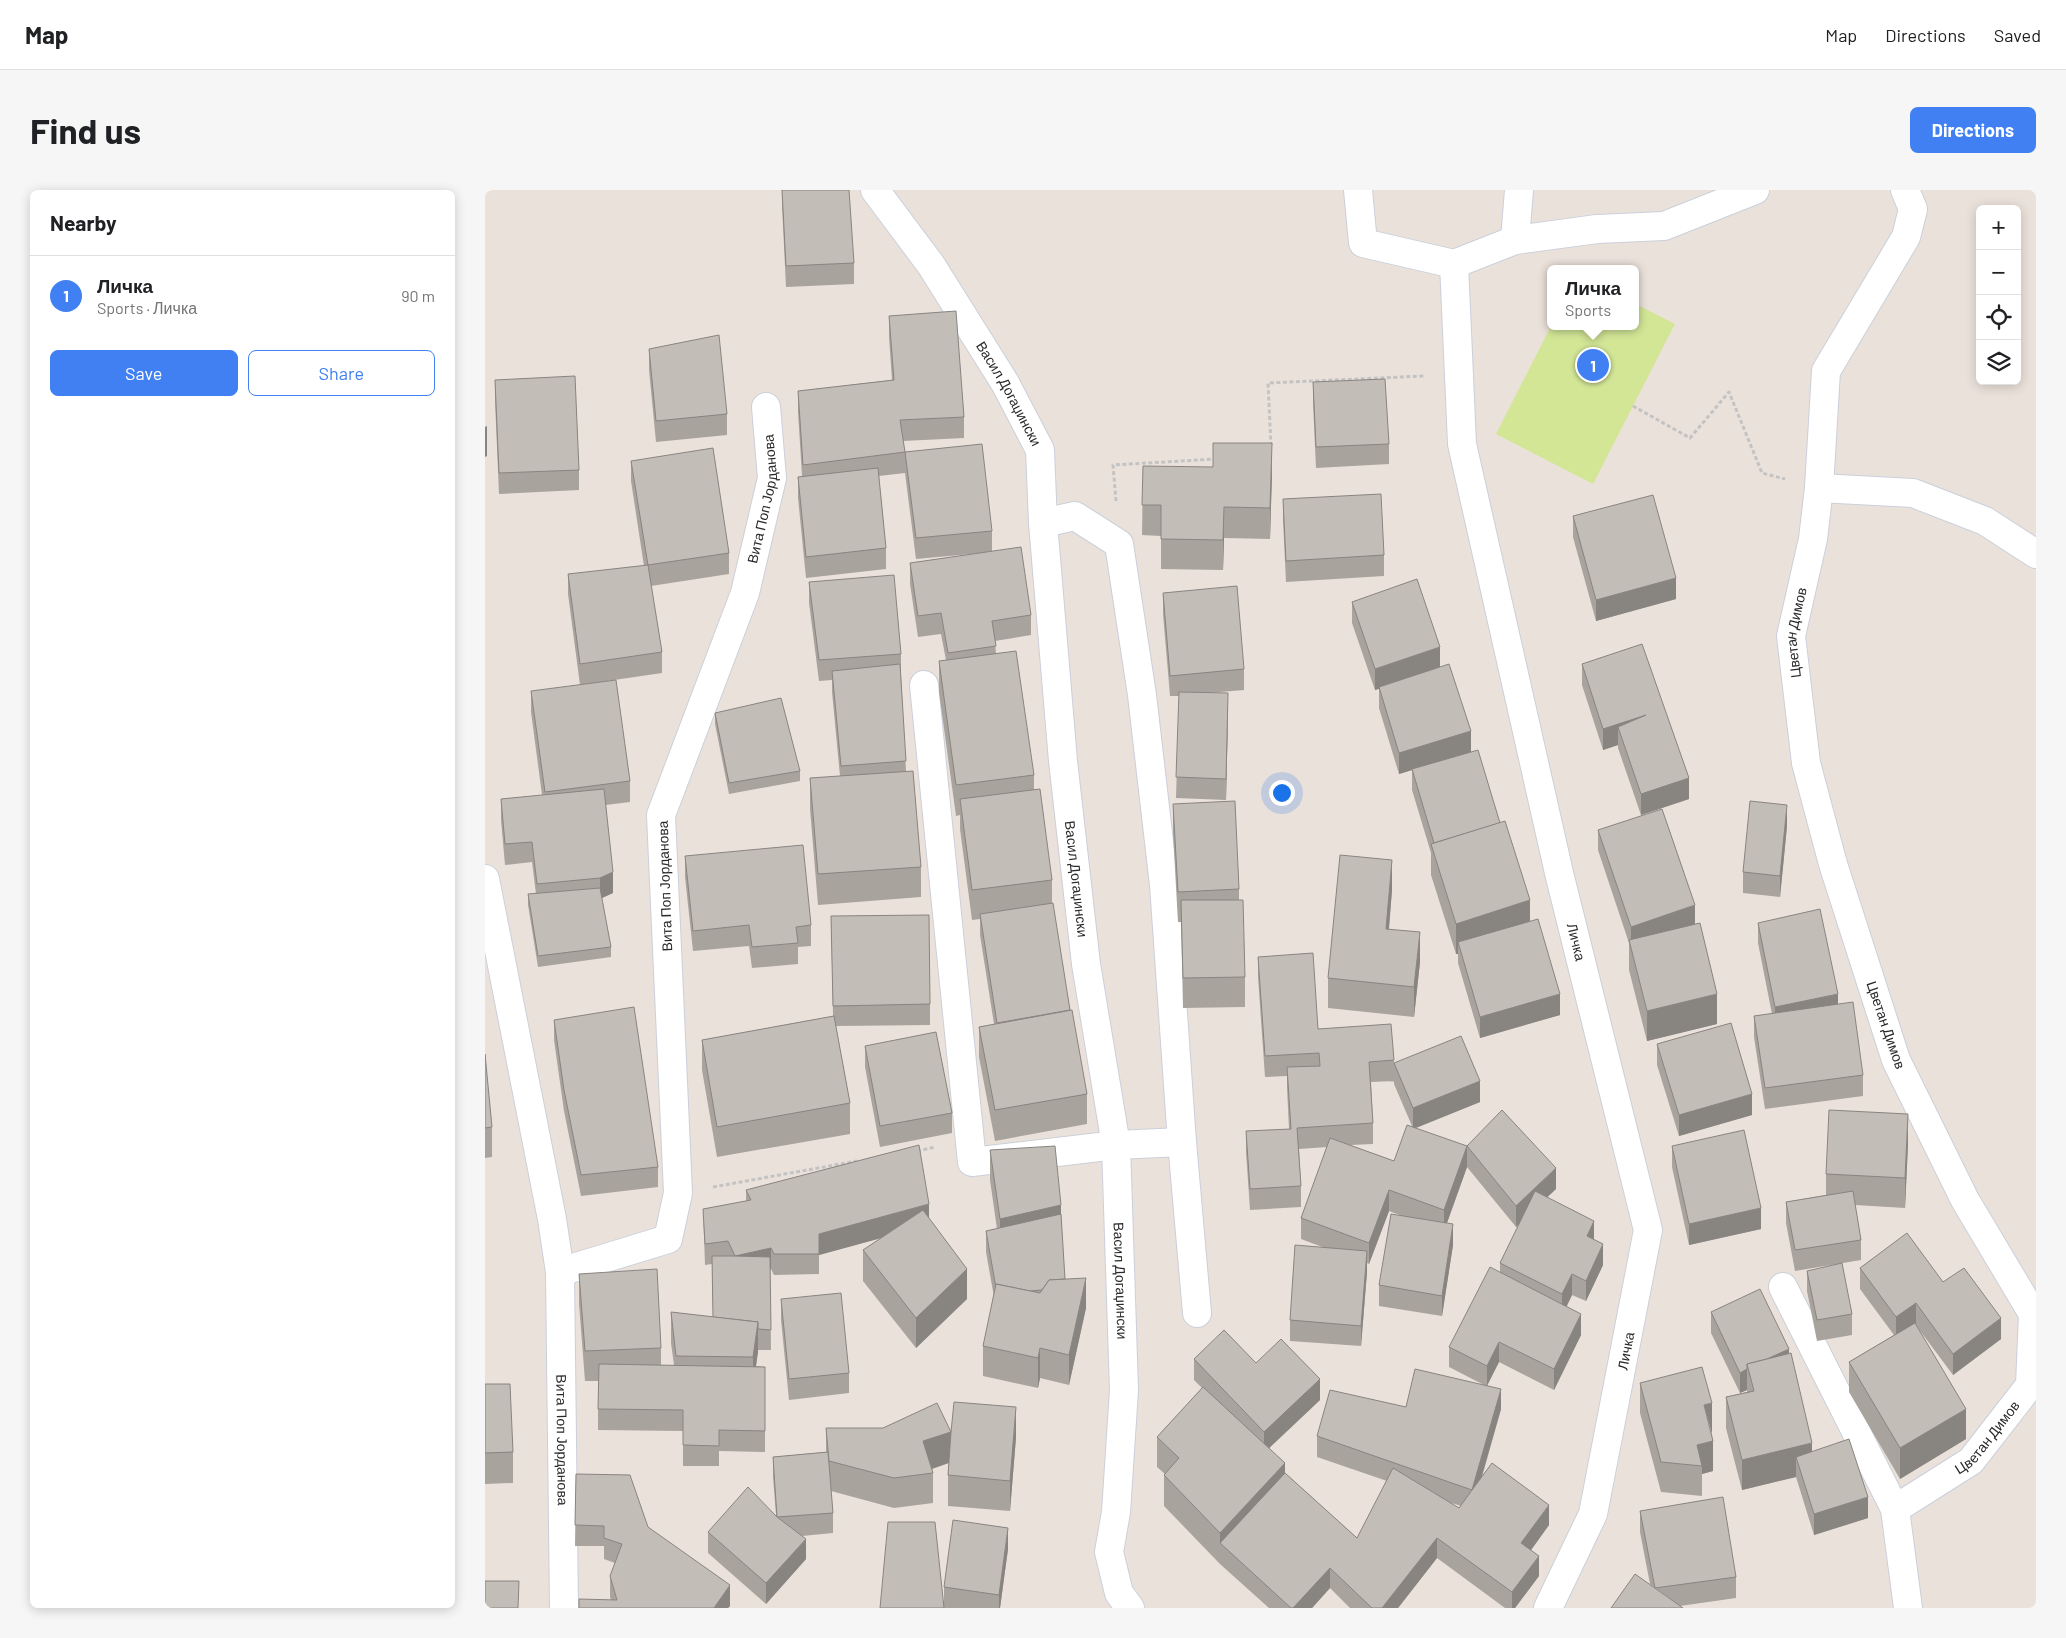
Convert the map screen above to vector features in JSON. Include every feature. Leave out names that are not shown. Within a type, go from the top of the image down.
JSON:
[{"type":"street","name":"Васил Догаџински","points":[[875,190],[931,265],[1005,383],[1040,450],[1043,523],[1063,761],[1085,955],[1116,1145],[1124,1390],[1116,1512],[1109,1552],[1119,1593],[1130,1608]]},
{"type":"street","points":[[1358,190],[1363,243],[1454,264],[1515,240],[1597,229],[1664,226],[1755,190]]},
{"type":"street","points":[[1515,240],[1519,190]]},
{"type":"street","name":"Цветан Димов","points":[[1895,1509],[1971,1461],[2030,1385],[2033,1314],[1965,1200],[1896,1060],[1833,864],[1806,763],[1791,636],[1813,539],[1819,488],[1826,371],[1907,237],[1913,209],[1905,190]]},
{"type":"street","name":"Личка","points":[[1454,264],[1463,444],[1559,873],[1649,1230],[1593,1514],[1548,1608]]},
{"type":"street","name":"Вита Поп Јорданова","points":[[560,1272],[668,1239],[678,1193],[661,815],[745,593],[772,478],[766,407]]},
{"type":"street","points":[[1819,488],[1913,493],[1985,521],[2036,554]]},
{"type":"street","points":[[1043,523],[1075,516],[1119,544],[1142,695],[1165,885],[1182,1142],[1197,1313]]},
{"type":"street","points":[[924,685],[971,1162],[1116,1145],[1182,1142]]},
{"type":"street","name":"Вита Поп Јорданова","points":[[485,878],[552,1219],[560,1272],[563,1608]]},
{"type":"street","points":[[1783,1287],[1895,1509],[1908,1608]]},
{"type":"path","points":[[1271,447],[1268,383],[1459,374]]},
{"type":"path","points":[[1633,406],[1690,438],[1729,392],[1762,473],[1819,488]]},
{"type":"path","points":[[1119,544],[1113,465],[1222,459]]},
{"type":"path","points":[[911,1152],[970,1141]]},
{"type":"path","points":[[678,1193],[863,1160]]},
{"type":"green space","points":[[1639,306],[1675,324],[1593,484],[1496,434],[1549,330],[1639,330]]},
{"type":"building","points":[[782,190],[849,190],[854,263],[786,266]]},
{"type":"building","points":[[956,311],[964,417],[900,420],[905,452],[803,465],[798,391],[894,380],[889,316]]},
{"type":"building","points":[[719,335],[727,414],[656,421],[649,349]]},
{"type":"building","points":[[575,376],[579,470],[499,473],[495,380]]},
{"type":"building","points":[[1385,379],[1389,444],[1316,447],[1313,382]]},
{"type":"building","points":[[1213,443],[1272,443],[1270,508],[1224,507],[1223,540],[1161,539],[1161,505],[1142,505],[1143,466],[1213,467]]},
{"type":"building","points":[[982,444],[992,531],[916,538],[905,452]]},
{"type":"building","points":[[713,448],[729,553],[648,565],[631,461]]},
{"type":"building","points":[[878,468],[886,548],[806,557],[798,477]]},
{"type":"building","points":[[1381,494],[1384,555],[1286,561],[1283,499]]},
{"type":"building","points":[[1653,495],[1676,578],[1596,600],[1573,516]]},
{"type":"building","points":[[1021,547],[1031,615],[992,621],[996,646],[948,653],[941,613],[918,616],[910,563]]},
{"type":"building","points":[[648,565],[662,652],[580,664],[568,574]]},
{"type":"building","points":[[894,575],[901,654],[819,660],[809,582]]},
{"type":"building","points":[[1417,579],[1440,647],[1375,669],[1352,602]]},
{"type":"building","points":[[1237,586],[1244,669],[1170,676],[1163,593]]},
{"type":"building","points":[[1642,644],[1689,778],[1641,794],[1618,727],[1646,715],[1603,729],[1582,664]]},
{"type":"building","points":[[1016,651],[1034,775],[956,785],[939,661]]},
{"type":"building","points":[[900,664],[906,761],[841,766],[832,671]]},
{"type":"building","points":[[1449,664],[1471,731],[1399,753],[1379,687]]},
{"type":"building","points":[[616,680],[630,781],[545,792],[531,691]]},
{"type":"building","points":[[1179,692],[1228,693],[1226,779],[1176,777]]},
{"type":"building","points":[[781,698],[800,771],[729,783],[715,713]]},
{"type":"building","points":[[1478,750],[1500,823],[1434,843],[1412,769]]},
{"type":"building","points":[[913,771],[921,867],[818,874],[810,778]]},
{"type":"building","points":[[604,789],[613,872],[600,878],[537,884],[532,842],[505,844],[501,799]]},
{"type":"building","points":[[1040,789],[1052,880],[972,890],[960,799]]},
{"type":"building","points":[[1235,801],[1239,889],[1178,892],[1173,804]]},
{"type":"building","points":[[1750,801],[1787,805],[1780,876],[1743,872]]},
{"type":"building","points":[[1662,809],[1695,905],[1631,927],[1598,830]]},
{"type":"building","points":[[1505,821],[1530,900],[1456,924],[1431,844]]},
{"type":"building","points":[[803,845],[811,925],[796,927],[798,943],[752,947],[749,925],[693,931],[685,856]]},
{"type":"building","points":[[1340,855],[1392,860],[1386,929],[1420,932],[1414,987],[1328,978]]},
{"type":"building","points":[[600,888],[611,947],[538,956],[528,894]]},
{"type":"building","points":[[1181,900],[1243,900],[1245,977],[1183,978]]},
{"type":"building","points":[[1053,903],[1070,1010],[997,1023],[980,914]]},
{"type":"building","points":[[1820,909],[1838,994],[1775,1007],[1758,923]]},
{"type":"building","points":[[929,915],[930,1004],[833,1006],[831,916]]},
{"type":"building","points":[[1538,919],[1560,994],[1480,1017],[1458,942]]},
{"type":"building","points":[[1700,923],[1717,994],[1647,1011],[1629,940]]},
{"type":"building","points":[[1313,953],[1318,1029],[1391,1024],[1394,1060],[1369,1062],[1373,1123],[1297,1128],[1301,1186],[1250,1189],[1246,1131],[1291,1129],[1287,1067],[1320,1066],[1319,1053],[1265,1056],[1258,957]]},
{"type":"building","points":[[1853,1002],[1863,1075],[1765,1088],[1754,1016]]},
{"type":"building","points":[[634,1007],[658,1167],[581,1175],[564,1090],[554,1020]]},
{"type":"building","points":[[1072,1010],[1087,1094],[995,1110],[979,1027]]},
{"type":"building","points":[[834,1016],[850,1103],[717,1127],[702,1040]]},
{"type":"building","points":[[1731,1023],[1752,1094],[1679,1115],[1657,1044]]},
{"type":"building","points":[[936,1032],[952,1113],[880,1126],[865,1046]]},
{"type":"building","points":[[1461,1036],[1480,1081],[1413,1108],[1394,1063]]},
{"type":"building","points":[[485,1054],[492,1127],[485,1128]]},
{"type":"building","points":[[1502,1110],[1556,1168],[1516,1206],[1467,1146]]},
{"type":"building","points":[[1829,1110],[1908,1114],[1905,1178],[1826,1174]]},
{"type":"building","points":[[1407,1125],[1467,1146],[1444,1210],[1389,1190],[1369,1243],[1301,1218],[1330,1138],[1394,1161]]},
{"type":"building","points":[[1744,1130],[1761,1208],[1689,1224],[1672,1146]]},
{"type":"building","points":[[919,1145],[929,1204],[819,1234],[819,1254],[774,1254],[771,1248],[735,1256],[728,1241],[705,1244],[703,1209],[751,1200],[746,1190]]},
{"type":"building","points":[[1055,1146],[1061,1205],[1000,1219],[990,1150]]},
{"type":"building","points":[[1535,1191],[1594,1221],[1587,1236],[1603,1244],[1586,1281],[1572,1274],[1562,1294],[1500,1263]]},
{"type":"building","points":[[1853,1191],[1861,1240],[1795,1250],[1786,1202]]},
{"type":"building","points":[[923,1210],[967,1269],[916,1318],[863,1250]]},
{"type":"building","points":[[1061,1214],[1065,1279],[1049,1280],[1042,1290],[1030,1291],[996,1284],[996,1288],[986,1231]]},
{"type":"building","points":[[1391,1214],[1453,1224],[1442,1296],[1379,1285]]},
{"type":"building","points":[[1907,1233],[1943,1282],[1964,1268],[2001,1318],[1953,1354],[1916,1303],[1896,1317],[1860,1268]]},
{"type":"building","points":[[1295,1245],[1367,1251],[1361,1326],[1290,1320]]},
{"type":"building","points":[[712,1256],[770,1257],[771,1330],[758,1329],[758,1322],[713,1317]]},
{"type":"building","points":[[1842,1263],[1852,1314],[1817,1320],[1807,1271]]},
{"type":"building","points":[[1490,1267],[1581,1314],[1554,1369],[1499,1342],[1487,1366],[1449,1347]]},
{"type":"building","points":[[657,1269],[661,1348],[585,1351],[579,1274]]},
{"type":"building","points":[[1086,1278],[1069,1355],[1040,1348],[1038,1358],[983,1346],[996,1284],[1040,1293],[1049,1280]]},
{"type":"building","points":[[1760,1289],[1789,1349],[1767,1359],[1747,1364],[1747,1369],[1740,1373],[1711,1312]]},
{"type":"building","points":[[841,1293],[849,1373],[789,1379],[781,1299]]},
{"type":"building","points":[[671,1312],[758,1322],[753,1357],[676,1356]]},
{"type":"building","points":[[1915,1323],[1966,1409],[1900,1448],[1849,1362]]},
{"type":"building","points":[[1224,1330],[1256,1363],[1281,1339],[1320,1379],[1264,1432],[1194,1359]]},
{"type":"building","points":[[1791,1353],[1812,1443],[1742,1460],[1726,1397],[1754,1391],[1747,1364]]},
{"type":"building","points":[[599,1364],[765,1367],[765,1431],[719,1430],[719,1446],[683,1445],[683,1410],[598,1409]]},
{"type":"building","points":[[1702,1367],[1712,1403],[1704,1405],[1713,1441],[1697,1445],[1702,1466],[1661,1462],[1640,1383]]},
{"type":"building","points":[[1415,1369],[1501,1389],[1472,1490],[1317,1436],[1330,1390],[1406,1407]]},
{"type":"building","points":[[485,1384],[510,1384],[513,1452],[485,1453]]},
{"type":"building","points":[[1203,1387],[1285,1463],[1220,1533],[1164,1475],[1179,1458],[1157,1437]]},
{"type":"building","points":[[954,1402],[1016,1407],[1010,1481],[948,1475]]},
{"type":"building","points":[[937,1403],[951,1432],[923,1441],[933,1473],[894,1478],[829,1461],[826,1428],[883,1428]]},
{"type":"building","points":[[1849,1439],[1868,1497],[1814,1514],[1796,1457]]},
{"type":"building","points":[[828,1452],[833,1513],[777,1517],[773,1457]]},
{"type":"building","points":[[1492,1463],[1549,1505],[1521,1543],[1539,1556],[1512,1592],[1437,1538],[1382,1608],[1372,1608],[1330,1568],[1291,1608],[1220,1543],[1285,1473],[1357,1538],[1393,1468],[1459,1508]]},
{"type":"building","points":[[576,1474],[630,1475],[648,1527],[730,1585],[714,1608],[579,1608],[579,1599],[617,1600],[610,1576],[622,1544],[604,1538],[604,1526],[575,1525]]},
{"type":"building","points":[[748,1487],[777,1517],[806,1539],[766,1583],[708,1532]]},
{"type":"building","points":[[1723,1497],[1736,1577],[1655,1588],[1640,1511]]},
{"type":"building","points":[[953,1520],[1008,1528],[999,1595],[944,1587]]},
{"type":"building","points":[[888,1522],[935,1522],[944,1608],[880,1608]]},
{"type":"building","points":[[1635,1574],[1683,1608],[1611,1608]]},
{"type":"building","points":[[485,1581],[519,1581],[518,1608],[485,1608]]},
{"type":"place","name":"Личка","points":[[1593,365]]}]
